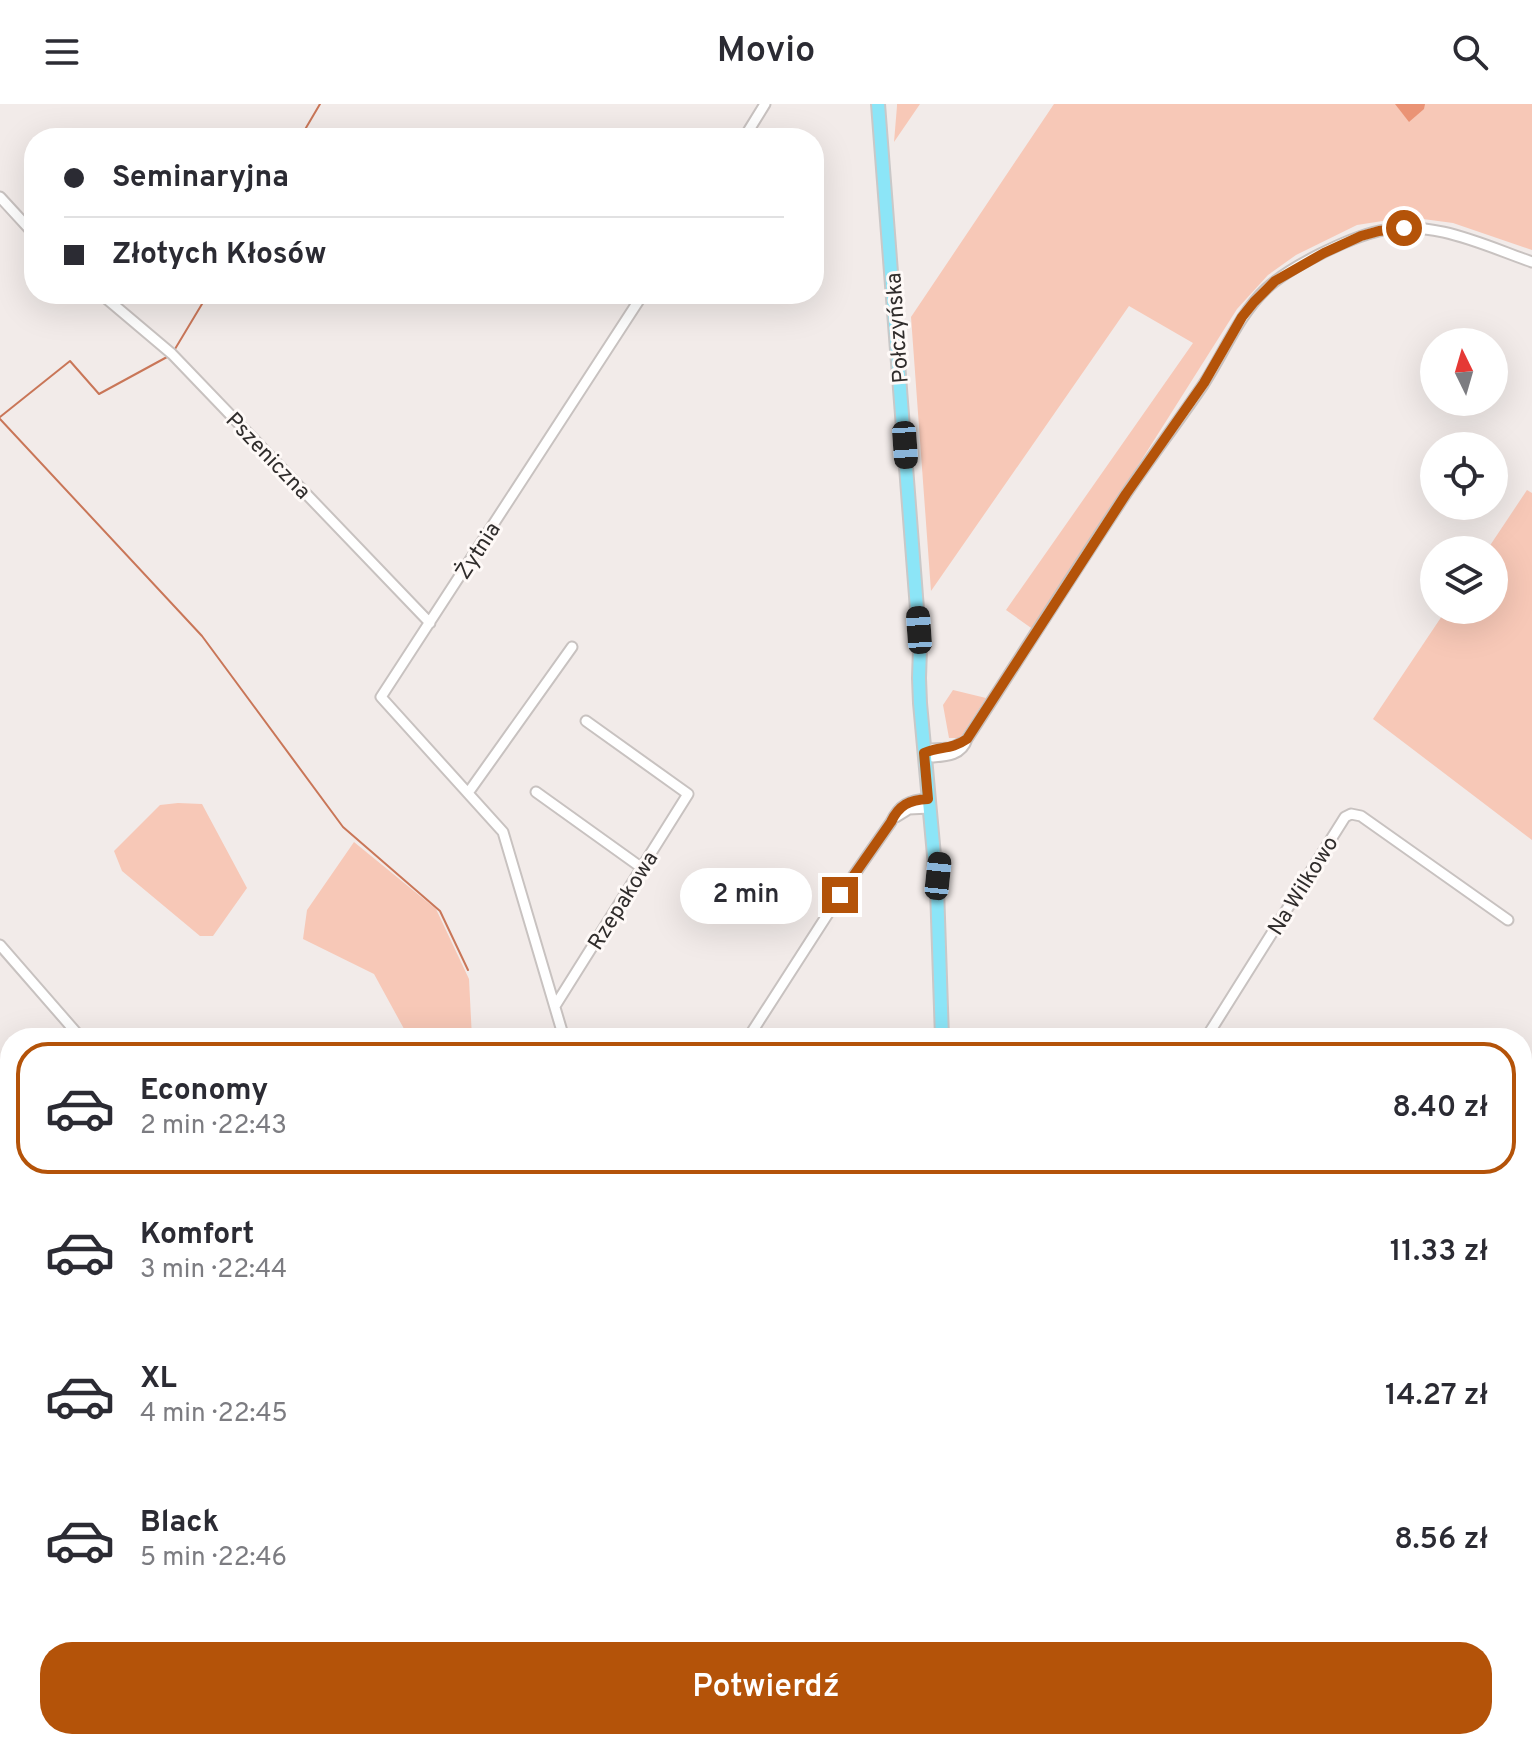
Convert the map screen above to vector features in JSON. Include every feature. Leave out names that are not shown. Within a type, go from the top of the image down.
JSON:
[{"type":"main road","name":"Połczyńska","points":[[878,104],[920,648],[919,678],[930,753],[942,1028]]},
{"type":"street","points":[[750,128],[765,104]]},
{"type":"street","points":[[0,197],[24,223]]},
{"type":"street","points":[[930,753],[951,748],[967,739],[1126,494],[1204,383],[1242,317],[1275,281],[1361,236],[1404,228],[1452,234],[1532,262]]},
{"type":"street","name":"Pszeniczna","points":[[113,304],[172,354],[430,623]]},
{"type":"street","name":"Żytnia","points":[[561,1028],[503,832],[381,697],[637,304]]},
{"type":"street","points":[[468,793],[572,647]]},
{"type":"street","name":"Rzepakowa","points":[[555,1006],[688,794],[586,721]]},
{"type":"street","points":[[536,792],[642,868]]},
{"type":"street","points":[[754,1028],[896,812],[904,804],[915,800],[931,803]]},
{"type":"street","name":"Na Wilkowo","points":[[1213,1028],[1345,817],[1351,814],[1361,816],[1508,920]]},
{"type":"street","points":[[0,945],[72,1028]]},
{"type":"shaded area","points":[[920,104],[894,142],[897,106]]},
{"type":"shaded area","points":[[1054,104],[1532,104],[1532,250],[1453,223],[1408,217],[1357,225],[1296,255],[1268,275],[1237,309],[1034,630],[1006,610],[1193,343],[1129,306],[931,591],[911,317]]},
{"type":"shaded area","points":[[1395,104],[1425,104],[1424,109],[1409,122]]},
{"type":"shaded area","points":[[1527,490],[1532,493],[1532,840],[1373,719],[1437,624],[1508,624],[1508,536],[1496,536]]},
{"type":"shaded area","points":[[953,690],[986,698],[960,738],[949,738],[943,705]]},
{"type":"shaded area","points":[[202,804],[247,888],[213,936],[200,936],[122,871],[114,851],[160,805]]},
{"type":"shaded area","points":[[354,842],[436,909],[469,979],[471,1028],[404,1028],[374,974],[303,939],[307,910]]},
{"type":"waterway","points":[[306,128],[320,104]]},
{"type":"waterway","points":[[175,349],[202,304]]},
{"type":"waterway","points":[[0,417],[70,361],[99,394],[167,357]]},
{"type":"waterway","points":[[0,419],[202,636],[343,827],[440,911],[468,970]]},
{"type":"route","points":[[840,895],[896,812],[909,801],[928,799],[924,753],[954,747],[967,739],[1126,494],[1204,383],[1254,302],[1275,281],[1324,253],[1361,236],[1404,228]]}]
